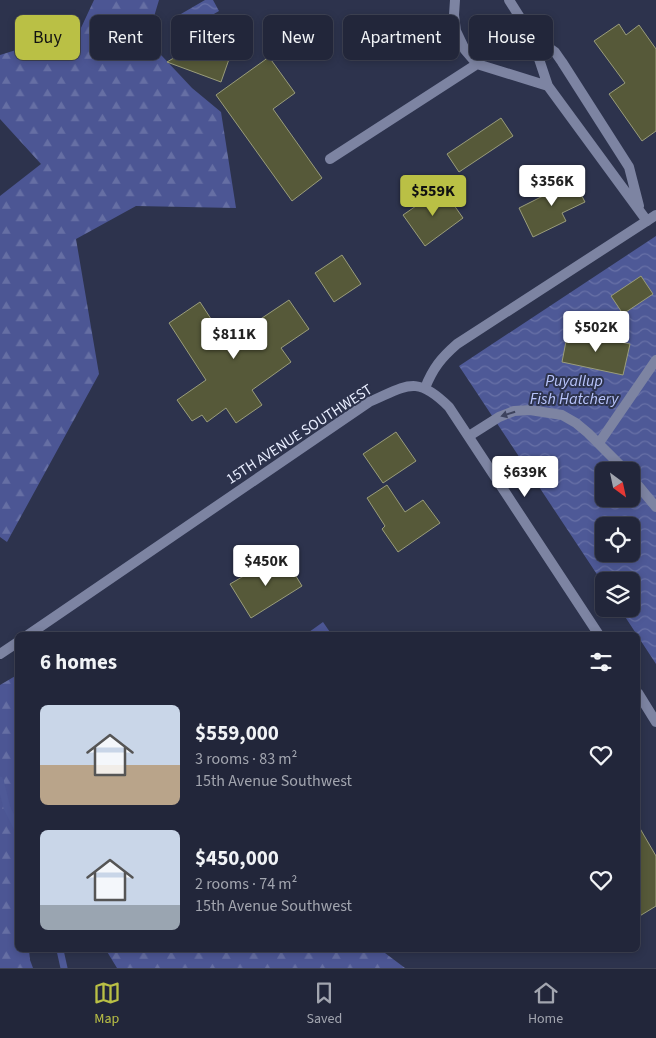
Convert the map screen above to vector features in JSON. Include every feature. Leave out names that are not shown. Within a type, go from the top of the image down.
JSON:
[{"type":"street","points":[[455,0],[456,31],[465,50],[477,64],[548,86]]},
{"type":"street","points":[[509,0],[518,15]]},
{"type":"street","points":[[553,51],[559,57],[629,167],[648,216]]},
{"type":"street","points":[[539,60],[548,86],[648,216]]},
{"type":"street","points":[[330,159],[477,64]]},
{"type":"street","points":[[597,632],[469,436],[436,394],[424,388],[430,374],[441,358],[457,344],[648,216]]},
{"type":"street","points":[[599,443],[656,360]]},
{"type":"street","name":"15TH AVENUE SOUTHWEST","points":[[32,632],[369,402],[409,385],[424,388]]},
{"type":"street","points":[[469,436],[499,417],[514,411],[530,410],[562,415],[576,423],[617,462]]},
{"type":"street","points":[[640,488],[656,507]]},
{"type":"street","points":[[0,654],[15,644]]},
{"type":"street","points":[[640,696],[656,722]]},
{"type":"green space","points":[[94,0],[159,0],[154,15],[90,15],[90,60],[161,60],[161,55],[192,88],[221,112],[236,208],[136,206],[76,239],[99,374],[7,542],[0,537],[0,196],[41,164],[0,119],[0,55],[15,50],[15,60],[80,60],[80,30]]},
{"type":"green space","points":[[323,622],[330,632],[309,632]]},
{"type":"green space","points":[[15,676],[15,952],[29,952],[33,968],[0,968],[0,685]]},
{"type":"green space","points":[[107,952],[384,952],[405,968],[117,968]]},
{"type":"water","points":[[205,0],[213,0],[219,11],[212,15],[179,15]]},
{"type":"water","name":"Puyallup Fish Hatchery","points":[[656,236],[656,664],[640,640],[640,632],[635,632],[625,617],[640,617],[640,572],[595,572],[459,366]]},
{"type":"building","points":[[619,24],[626,35],[639,25],[656,49],[656,131],[642,141],[609,94],[625,83],[594,41]]},
{"type":"building","points":[[171,60],[229,60],[221,82],[167,62]]},
{"type":"building","points":[[265,60],[271,60],[295,93],[273,109],[322,178],[292,201],[216,95]]},
{"type":"building","points":[[501,118],[513,136],[459,172],[447,154]]},
{"type":"building","points":[[572,177],[585,202],[562,213],[566,221],[533,237],[519,208],[547,194],[545,190]]},
{"type":"building","points":[[442,188],[463,218],[425,246],[403,215]]},
{"type":"building","points":[[342,255],[361,284],[334,302],[315,273]]},
{"type":"building","points":[[641,276],[653,294],[623,314],[611,296]]},
{"type":"building","points":[[289,300],[309,329],[281,348],[291,362],[252,390],[262,405],[236,423],[226,408],[207,422],[202,415],[192,421],[177,400],[206,380],[169,323],[200,302],[226,342]]},
{"type":"building","points":[[568,331],[630,344],[623,375],[562,362]]},
{"type":"building","points":[[396,432],[416,461],[383,483],[363,454]]},
{"type":"building","points":[[387,485],[405,512],[423,500],[440,523],[398,552],[382,529],[385,526],[367,498]]},
{"type":"building","points":[[285,558],[302,586],[251,618],[230,584],[254,570],[257,575]]},
{"type":"building","points":[[640,828],[656,856],[656,906],[640,916]]},
{"type":"waterway","points":[[0,780],[7,808],[15,824]]},
{"type":"waterway","points":[[60,952],[64,968]]}]
